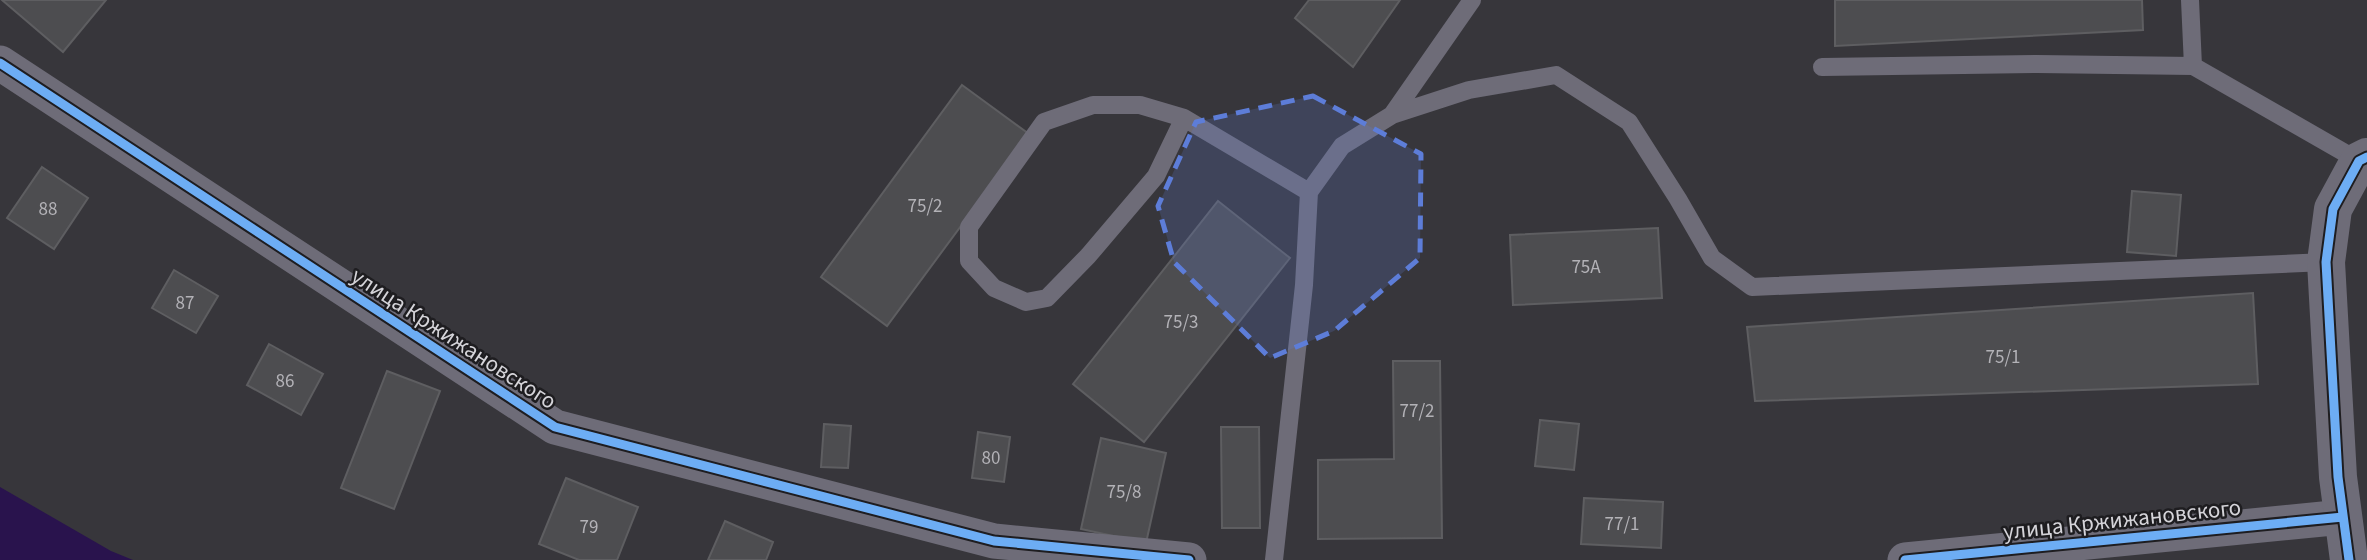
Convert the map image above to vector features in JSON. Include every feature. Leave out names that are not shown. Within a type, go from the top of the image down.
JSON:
[{"type":"street","name":"улица Кржижановского","points":[[0,63],[555,427],[995,541],[1189,560]]},
{"type":"street","points":[[2349,560],[2355,519],[2338,477],[2326,262],[2333,209],[2363,159]]},
{"type":"street","name":"улица Кржижановского","points":[[1905,560],[2355,519]]},
{"type":"lane","points":[[1392,115],[1472,0]]},
{"type":"lane","points":[[2189,0],[2193,66]]},
{"type":"lane","points":[[1822,67],[2037,64],[2193,66],[2363,159]]},
{"type":"lane","points":[[1274,560],[1304,285],[1309,192],[1342,146],[1392,115],[1469,90],[1556,75],[1629,122],[1712,258],[1752,288],[2326,262]]},
{"type":"lane","points":[[1184,118],[1156,176],[1088,256],[1047,298],[1026,302],[994,288],[969,261],[969,227],[1044,122],[1093,105],[1140,105],[1184,118],[1309,192]]},
{"type":"highlighted area","points":[[1313,96],[1421,154],[1420,258],[1334,331],[1270,358],[1174,262],[1158,206],[1196,122]]},
{"type":"shaded area","points":[[0,487],[111,551],[133,560],[0,560]]},
{"type":"building","points":[[2,0],[106,0],[63,52]]},
{"type":"building","points":[[1309,0],[1400,0],[1353,67],[1295,18]]},
{"type":"building","points":[[1835,0],[2142,0],[2143,30],[1835,46]]},
{"type":"building","points":[[962,85],[1029,134],[887,326],[821,277]]},
{"type":"building","points":[[42,167],[88,198],[54,249],[7,218]]},
{"type":"building","points":[[2132,191],[2181,195],[2176,256],[2127,252]]},
{"type":"building","points":[[1218,201],[1290,258],[1144,442],[1073,384]]},
{"type":"building","points":[[1658,228],[1662,298],[1513,305],[1510,235]]},
{"type":"building","points":[[174,270],[218,296],[196,333],[152,308]]},
{"type":"building","points":[[2253,293],[2258,384],[1755,401],[1747,327]]},
{"type":"building","points":[[269,344],[323,374],[301,415],[247,385]]},
{"type":"building","points":[[1393,361],[1440,361],[1442,538],[1318,539],[1318,460],[1394,459]]},
{"type":"building","points":[[387,371],[440,391],[394,509],[341,488]]},
{"type":"building","points":[[1540,420],[1579,424],[1574,470],[1535,466]]},
{"type":"building","points":[[824,424],[851,426],[848,468],[821,467]]},
{"type":"building","points":[[1221,427],[1259,427],[1260,528],[1222,528]]},
{"type":"building","points":[[978,432],[1010,437],[1004,482],[972,478]]},
{"type":"building","points":[[1101,438],[1166,453],[1146,543],[1081,529]]},
{"type":"building","points":[[566,478],[638,507],[617,560],[579,560],[539,544]]},
{"type":"building","points":[[1584,498],[1663,502],[1661,548],[1581,544]]},
{"type":"building","points":[[725,521],[773,542],[766,560],[708,560]]},
{"type":"cycle path","points":[[0,63],[555,427],[994,541],[1189,560]]},
{"type":"cycle path","points":[[2349,560],[2338,477],[2326,262],[2333,209],[2359,161],[2367,157]]},
{"type":"cycle path","points":[[1905,560],[2343,517]]}]
